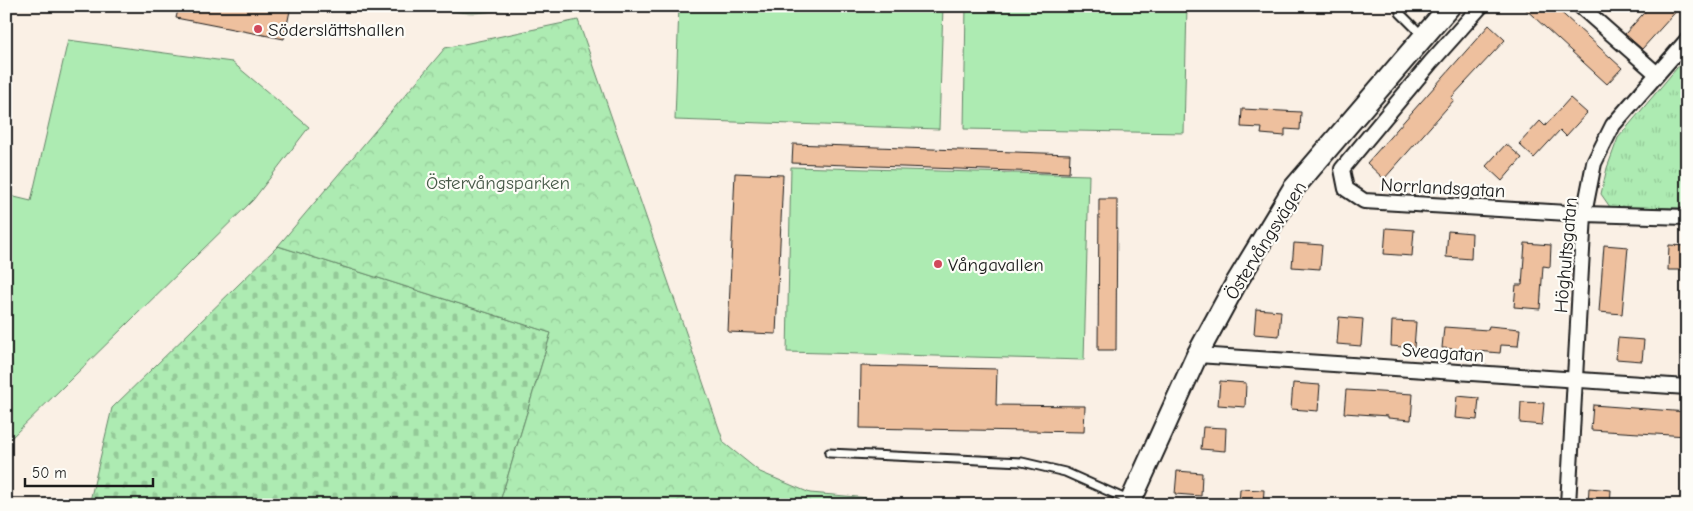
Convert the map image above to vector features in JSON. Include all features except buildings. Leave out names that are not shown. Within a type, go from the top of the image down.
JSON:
[{"type":"street","name":"Östervångsvägen","points":[[1130,503],[1197,355],[1293,189],[1450,6]]},
{"type":"street","name":"Norrlandsgatan","points":[[1481,6],[1430,62],[1342,169],[1346,189],[1364,201],[1584,214],[1687,217]]},
{"type":"street","points":[[1580,6],[1657,74]]},
{"type":"street","name":"Höghultsgatan","points":[[1568,505],[1584,214],[1594,163],[1613,125],[1687,40]]},
{"type":"street","name":"Sveagatan","points":[[1197,355],[1687,387]]},
{"type":"lane","points":[[1399,6],[1400,13],[1424,37]]},
{"type":"lane","points":[[829,453],[1022,462],[1065,472],[1130,503]]},
{"type":"green space","points":[[434,6],[515,6],[494,11],[465,13]]},
{"type":"green space","points":[[679,6],[943,6],[939,129],[675,120]]},
{"type":"green space","points":[[966,6],[1187,6],[1184,133],[964,129]]},
{"type":"green space","name":"Östervångsparken","points":[[578,20],[724,443],[760,472],[810,493],[952,505],[499,505],[551,333],[278,246],[445,48]]},
{"type":"green space","points":[[68,40],[232,62],[309,127],[253,200],[6,443],[6,195],[31,201]]},
{"type":"green space","points":[[1687,56],[1687,208],[1610,207],[1601,194],[1607,168],[1618,138]]},
{"type":"green space","name":"Vångavallen","points":[[791,167],[1089,175],[1084,360],[787,352]]},
{"type":"green space","points":[[278,246],[551,333],[499,505],[89,505],[112,408]]},
{"type":"place","name":"Söderslättshallen","points":[[258,29]]},
{"type":"place","name":"Vångavallen","points":[[938,264]]}]
